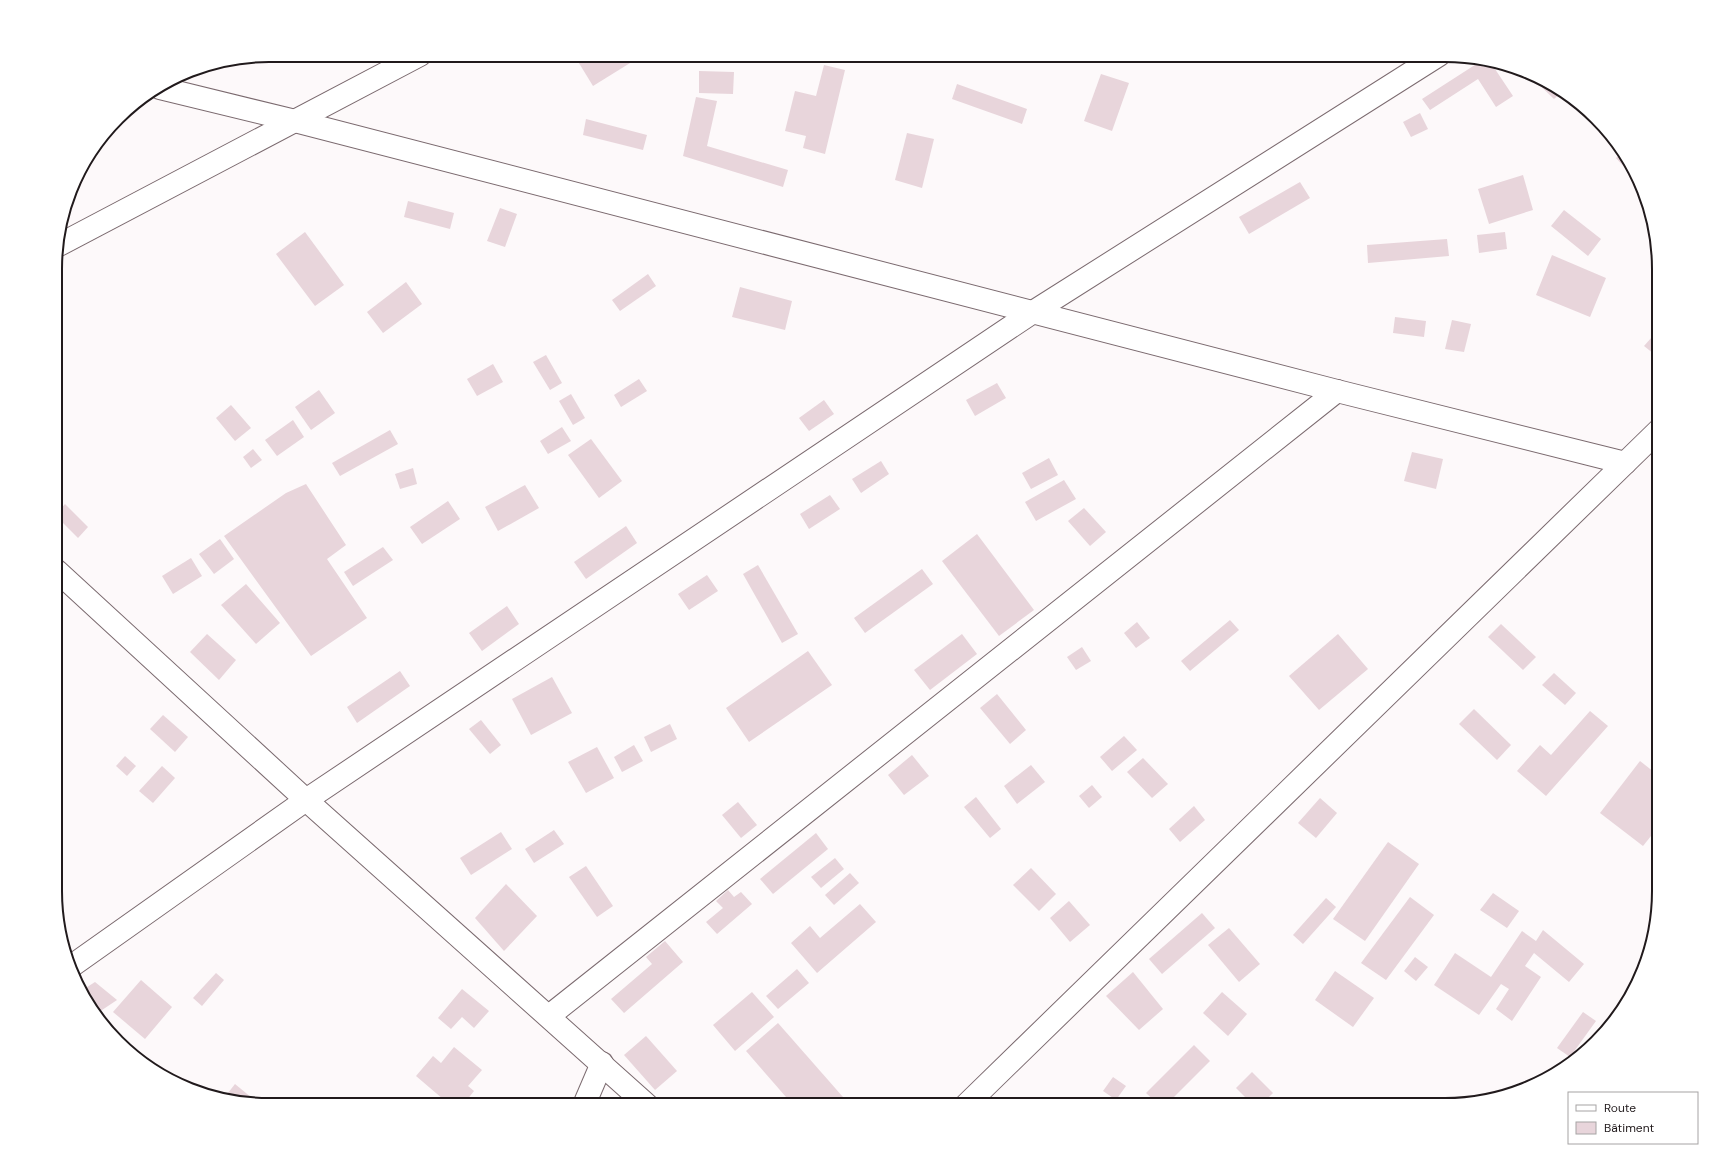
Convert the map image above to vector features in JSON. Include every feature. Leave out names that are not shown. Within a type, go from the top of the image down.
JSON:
[{"type":"street","points":[[64,242],[407,62]]},
{"type":"street","points":[[75,963],[306,800],[1033,312],[1428,62]]},
{"type":"street","points":[[167,90],[295,121],[1337,391],[1625,463]]},
{"type":"street","points":[[549,1016],[1337,391]]},
{"type":"street","points":[[973,1098],[1652,437]]},
{"type":"street","points":[[62,576],[306,800],[640,1098]]},
{"type":"street","points":[[587,1098],[602,1063]]},
{"type":"building","points":[[578,62],[632,62],[593,86]]},
{"type":"building","points":[[824,65],[845,70],[825,154],[803,148],[806,136],[785,131],[795,91],[816,96]]},
{"type":"building","points":[[1476,65],[1496,68],[1513,96],[1496,107],[1478,79],[1430,110],[1422,99]]},
{"type":"building","points":[[699,71],[734,72],[733,94],[699,93]]},
{"type":"building","points":[[1101,74],[1129,83],[1112,131],[1084,121]]},
{"type":"building","points":[[957,84],[1027,109],[1022,124],[952,99]]},
{"type":"building","points":[[1539,85],[1558,96],[1554,99]]},
{"type":"building","points":[[696,97],[717,101],[707,146],[788,170],[783,187],[683,156]]},
{"type":"building","points":[[1420,113],[1428,129],[1411,137],[1403,122]]},
{"type":"building","points":[[586,119],[647,135],[643,150],[583,135]]},
{"type":"building","points":[[907,133],[934,139],[922,188],[895,180]]},
{"type":"building","points":[[1618,156],[1625,168],[1616,158]]},
{"type":"building","points":[[1523,175],[1533,210],[1489,224],[1478,189]]},
{"type":"building","points":[[1300,182],[1310,198],[1249,234],[1239,217]]},
{"type":"building","points":[[408,201],[454,213],[450,229],[404,217]]},
{"type":"building","points":[[500,208],[517,214],[505,247],[487,241]]},
{"type":"building","points":[[1564,210],[1601,239],[1588,256],[1551,226]]},
{"type":"building","points":[[305,232],[344,285],[315,306],[276,254]]},
{"type":"building","points":[[1505,232],[1507,249],[1479,253],[1477,235]]},
{"type":"building","points":[[1447,239],[1449,256],[1368,263],[1367,245]]},
{"type":"building","points":[[1552,255],[1606,278],[1590,317],[1536,295]]},
{"type":"building","points":[[648,274],[656,286],[620,311],[612,300]]},
{"type":"building","points":[[406,282],[422,304],[383,333],[367,312]]},
{"type":"building","points":[[740,287],[792,301],[785,330],[732,317]]},
{"type":"building","points":[[1395,317],[1426,321],[1424,337],[1393,333]]},
{"type":"building","points":[[1452,320],[1471,324],[1464,352],[1445,349]]},
{"type":"building","points":[[1652,337],[1652,352],[1644,346]]},
{"type":"building","points":[[546,355],[562,383],[550,390],[533,362]]},
{"type":"building","points":[[493,364],[503,382],[477,396],[467,379]]},
{"type":"building","points":[[639,379],[647,391],[621,407],[614,395]]},
{"type":"building","points":[[997,383],[1006,398],[975,416],[966,400]]},
{"type":"building","points":[[319,390],[335,413],[311,430],[295,407]]},
{"type":"building","points":[[571,394],[585,418],[573,425],[559,401]]},
{"type":"building","points":[[824,400],[834,414],[809,431],[799,418]]},
{"type":"building","points":[[231,405],[251,428],[235,441],[216,418]]},
{"type":"building","points":[[293,420],[304,437],[277,456],[265,440]]},
{"type":"building","points":[[562,427],[571,441],[548,454],[540,441]]},
{"type":"building","points":[[390,430],[398,444],[340,476],[332,463]]},
{"type":"building","points":[[591,439],[622,481],[599,498],[568,455]]},
{"type":"building","points":[[253,449],[262,460],[251,468],[243,457]]},
{"type":"building","points":[[1412,452],[1443,459],[1436,489],[1404,481]]},
{"type":"building","points":[[1049,458],[1058,475],[1031,489],[1022,473]]},
{"type":"building","points":[[881,461],[889,474],[861,493],[852,479]]},
{"type":"building","points":[[413,468],[417,484],[400,489],[395,474]]},
{"type":"building","points":[[1064,480],[1076,499],[1036,521],[1025,502]]},
{"type":"building","points":[[306,484],[346,545],[327,559],[367,618],[311,656],[224,536],[286,493]]},
{"type":"building","points":[[525,485],[539,508],[498,531],[485,507]]},
{"type":"building","points":[[830,495],[840,509],[809,529],[800,514]]},
{"type":"building","points":[[448,501],[460,519],[422,544],[410,527]]},
{"type":"building","points":[[65,504],[88,527],[78,538],[62,522],[62,507]]},
{"type":"building","points":[[1084,508],[1106,532],[1090,546],[1068,521]]},
{"type":"building","points":[[626,526],[637,543],[586,579],[574,562]]},
{"type":"building","points":[[977,534],[1034,610],[999,636],[942,561]]},
{"type":"building","points":[[220,539],[234,559],[214,574],[199,554]]},
{"type":"building","points":[[383,547],[393,560],[353,586],[344,572]]},
{"type":"building","points":[[191,558],[202,576],[173,594],[162,576]]},
{"type":"building","points":[[758,565],[798,634],[782,643],[743,574]]},
{"type":"building","points":[[922,569],[933,584],[865,633],[854,618]]},
{"type":"building","points":[[707,575],[718,591],[689,610],[678,594]]},
{"type":"building","points":[[246,584],[280,623],[256,644],[221,605]]},
{"type":"building","points":[[507,606],[519,624],[482,651],[469,633]]},
{"type":"building","points":[[1230,620],[1239,630],[1190,671],[1181,661]]},
{"type":"building","points":[[1137,622],[1150,638],[1136,648],[1124,633]]},
{"type":"building","points":[[1501,624],[1536,657],[1523,670],[1488,637]]},
{"type":"building","points":[[207,634],[236,660],[219,680],[190,652]]},
{"type":"building","points":[[962,634],[977,654],[930,690],[914,670]]},
{"type":"building","points":[[1338,634],[1368,669],[1319,710],[1289,676]]},
{"type":"building","points":[[1082,647],[1091,661],[1076,670],[1067,657]]},
{"type":"building","points":[[808,651],[832,685],[749,742],[726,708]]},
{"type":"building","points":[[400,671],[410,686],[357,723],[347,707]]},
{"type":"building","points":[[1554,673],[1576,693],[1565,705],[1542,685]]},
{"type":"building","points":[[552,677],[572,713],[531,735],[512,699]]},
{"type":"building","points":[[997,694],[1026,730],[1010,744],[980,708]]},
{"type":"building","points":[[1474,709],[1511,745],[1497,760],[1459,724]]},
{"type":"building","points":[[1590,711],[1608,726],[1546,796],[1517,771],[1540,745],[1551,755]]},
{"type":"building","points":[[163,715],[188,737],[175,752],[150,729]]},
{"type":"building","points":[[481,720],[501,745],[490,754],[469,729]]},
{"type":"building","points":[[670,724],[677,739],[651,752],[644,737]]},
{"type":"building","points":[[1124,736],[1137,750],[1112,771],[1100,757]]},
{"type":"building","points":[[634,745],[643,761],[622,772],[614,757]]},
{"type":"building","points":[[597,747],[614,778],[586,793],[568,762]]},
{"type":"building","points":[[912,755],[929,776],[904,795],[888,775]]},
{"type":"building","points":[[125,756],[136,766],[127,776],[116,766]]},
{"type":"building","points":[[1143,758],[1168,784],[1152,798],[1127,772]]},
{"type":"building","points":[[1640,761],[1652,770],[1652,835],[1643,846],[1600,813]]},
{"type":"building","points":[[1031,765],[1045,782],[1017,804],[1004,786]]},
{"type":"building","points":[[162,766],[175,778],[153,803],[139,791]]},
{"type":"building","points":[[1092,785],[1102,797],[1089,808],[1079,796]]},
{"type":"building","points":[[976,797],[1001,829],[990,838],[964,807]]},
{"type":"building","points":[[1320,798],[1337,813],[1316,838],[1298,823]]},
{"type":"building","points":[[738,802],[757,825],[741,838],[722,815]]},
{"type":"building","points":[[1194,806],[1205,820],[1180,842],[1169,829]]},
{"type":"building","points":[[554,830],[564,844],[534,863],[525,849]]},
{"type":"building","points":[[501,832],[512,849],[471,875],[460,858]]},
{"type":"building","points":[[816,833],[828,849],[773,894],[760,879]]},
{"type":"building","points":[[1388,842],[1419,864],[1365,941],[1333,919]]},
{"type":"building","points":[[835,858],[844,869],[821,888],[811,877]]},
{"type":"building","points":[[586,866],[613,906],[597,917],[569,877]]},
{"type":"building","points":[[1031,868],[1056,894],[1039,911],[1013,885]]},
{"type":"building","points":[[850,873],[859,883],[834,905],[825,895]]},
{"type":"building","points":[[506,884],[537,916],[504,951],[475,918]]},
{"type":"building","points":[[728,890],[734,897],[741,892],[752,904],[717,934],[706,922],[723,908],[716,901]]},
{"type":"building","points":[[1493,893],[1519,911],[1507,928],[1480,910]]},
{"type":"building","points":[[1410,897],[1434,915],[1386,980],[1361,963]]},
{"type":"building","points":[[1326,898],[1336,907],[1303,944],[1293,935]]},
{"type":"building","points":[[1069,901],[1090,925],[1070,942],[1050,918]]},
{"type":"building","points":[[860,904],[876,922],[817,973],[791,943],[810,926],[820,938]]},
{"type":"building","points":[[1202,913],[1215,928],[1162,974],[1149,959]]},
{"type":"building","points":[[1229,928],[1260,964],[1239,982],[1208,945]]},
{"type":"building","points":[[1543,930],[1584,964],[1569,982],[1534,953],[1525,966],[1541,977],[1512,1021],[1496,1009],[1509,989],[1501,984],[1479,1015],[1434,985],[1455,953],[1491,977],[1522,931],[1536,941]]},
{"type":"building","points":[[665,941],[683,962],[624,1013],[611,999],[652,964],[646,957]]},
{"type":"building","points":[[1415,957],[1428,967],[1416,981],[1404,971]]},
{"type":"building","points":[[797,969],[809,983],[778,1009],[766,996]]},
{"type":"building","points":[[1335,971],[1374,998],[1353,1027],[1315,1000]]},
{"type":"building","points":[[1133,972],[1163,1009],[1139,1030],[1106,996]]},
{"type":"building","points":[[216,973],[224,980],[202,1006],[193,998]]},
{"type":"building","points":[[141,980],[172,1007],[145,1039],[113,1012]]},
{"type":"building","points":[[95,982],[117,1000],[101,1011],[86,988]]},
{"type":"building","points":[[462,989],[489,1011],[474,1028],[462,1017],[451,1029],[438,1018]]},
{"type":"building","points":[[752,992],[774,1017],[735,1051],[713,1025]]},
{"type":"building","points":[[1222,992],[1247,1014],[1228,1036],[1203,1013]]},
{"type":"building","points":[[1583,1012],[1596,1021],[1569,1056],[1557,1048]]},
{"type":"building","points":[[778,1023],[844,1098],[787,1098],[746,1051]]},
{"type":"building","points":[[646,1036],[677,1071],[655,1090],[624,1055]]},
{"type":"building","points":[[1194,1045],[1210,1061],[1173,1098],[1151,1098],[1146,1093]]},
{"type":"building","points":[[454,1047],[482,1070],[468,1086],[474,1091],[468,1098],[442,1098],[416,1076],[433,1056],[441,1063]]},
{"type":"building","points":[[1252,1072],[1273,1093],[1268,1098],[1246,1098],[1236,1088]]},
{"type":"building","points":[[1113,1077],[1126,1086],[1117,1098],[1113,1098],[1103,1091]]},
{"type":"building","points":[[235,1084],[251,1097],[229,1094],[227,1094]]}]
